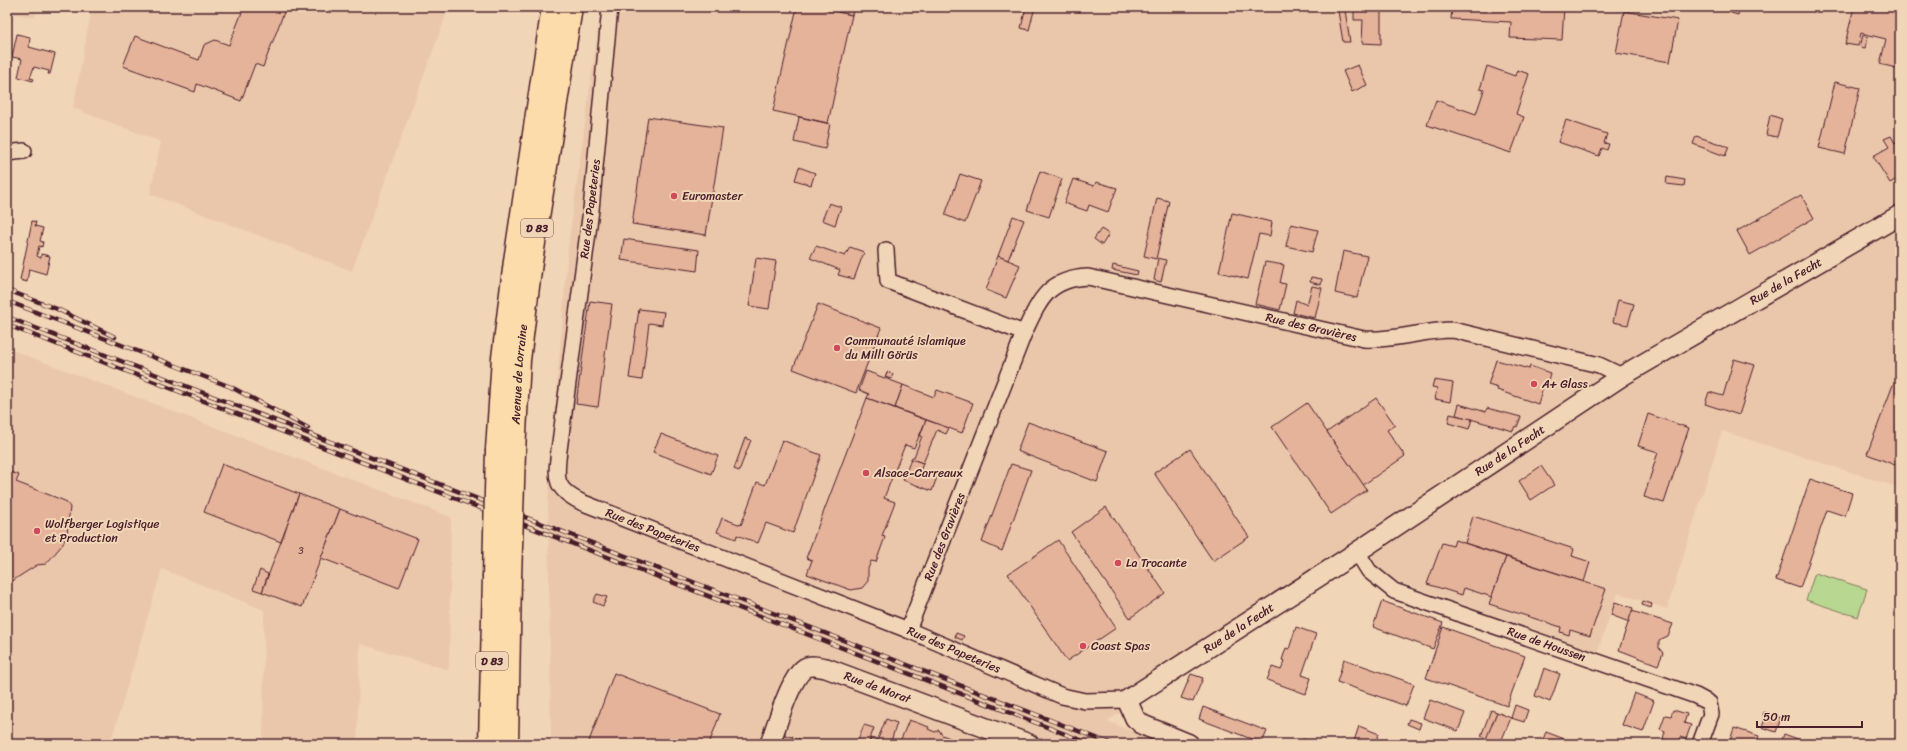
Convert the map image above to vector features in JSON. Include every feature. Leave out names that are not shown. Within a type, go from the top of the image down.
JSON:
[{"type":"main road","name":"Avenue de Lorraine","points":[[490,744],[502,577],[506,451],[503,358],[514,268],[553,7]]},
{"type":"main road","name":"Avenue de Lorraine","points":[[506,451],[520,360],[530,270],[571,7]]},
{"type":"main road","name":"Avenue de Lorraine","points":[[502,577],[507,744]]},
{"type":"street","name":"Rue des Papeteries","points":[[610,7],[591,210],[556,473],[560,488],[568,496],[581,502],[908,630],[1062,696],[1085,701],[1127,700]]},
{"type":"street","points":[[7,153],[24,151]]},
{"type":"street","name":"Rue de la Fecht","points":[[1127,700],[1358,552],[1622,376],[1900,215]]},
{"type":"street","points":[[886,250],[888,281],[1024,332]]},
{"type":"street","name":"Rue des Gravières","points":[[908,630],[1024,332],[1037,305],[1051,288],[1070,278],[1088,277],[1364,339],[1398,338],[1439,330],[1467,333],[1599,365],[1622,376]]},
{"type":"street","name":"Rue de Houssen","points":[[1358,552],[1369,571],[1394,591],[1696,696],[1709,703],[1711,714],[1701,741],[1702,744]]},
{"type":"street","name":"Rue de Morat","points":[[770,744],[792,684],[805,668],[813,666],[826,668],[1029,744]]},
{"type":"street","points":[[1127,700],[1135,718],[1143,725],[1189,744]]},
{"type":"shaded area","points":[[7,7],[36,7],[35,17],[7,13]]},
{"type":"shaded area","points":[[92,7],[449,7],[352,271],[150,194],[161,142],[73,108]]},
{"type":"shaded area","points":[[601,7],[1900,7],[1900,488],[1722,431],[1667,609],[1618,593],[1597,653],[1355,566],[1107,721],[1164,744],[551,744],[548,500],[568,247]]},
{"type":"shaded area","points":[[7,348],[451,517],[449,670],[360,644],[357,744],[263,744],[264,610],[162,569],[110,744],[7,744]]},
{"type":"green space","points":[[1815,573],[1867,589],[1858,617],[1806,600]]},
{"type":"building","points":[[244,7],[286,7],[263,67],[255,64],[241,101],[197,84],[195,92],[123,66],[135,36],[199,60],[204,45],[215,40],[229,45]]},
{"type":"building","points":[[797,7],[815,7],[852,15],[828,123],[773,111]]},
{"type":"building","points":[[840,7],[854,7],[852,15],[839,12]]},
{"type":"building","points":[[1026,7],[1035,7],[1029,30],[1021,28]]},
{"type":"building","points":[[1060,7],[1080,7],[1079,12]]},
{"type":"building","points":[[1452,7],[1564,7],[1562,40],[1510,38],[1511,22],[1451,19]]},
{"type":"building","points":[[1732,7],[1740,7],[1738,15],[1731,13]]},
{"type":"building","points":[[1854,7],[1900,7],[1900,69],[1880,64],[1886,39],[1861,33],[1858,46],[1845,44]]},
{"type":"building","points":[[1354,9],[1381,10],[1381,44],[1362,43],[1363,20],[1354,20]]},
{"type":"building","points":[[1345,10],[1350,42],[1343,42],[1338,11]]},
{"type":"building","points":[[1624,11],[1678,20],[1670,62],[1616,53]]},
{"type":"building","points":[[17,34],[30,37],[29,47],[55,54],[50,74],[48,74],[49,71],[34,67],[30,78],[34,79],[33,81],[18,77],[22,59],[12,57]]},
{"type":"building","points":[[1863,35],[1868,37],[1865,48],[1860,47]]},
{"type":"building","points":[[1358,65],[1367,85],[1352,92],[1343,71]]},
{"type":"building","points":[[1487,66],[1515,76],[1517,70],[1529,74],[1516,114],[1524,117],[1511,153],[1427,125],[1436,100],[1476,114],[1484,90],[1480,89]]},
{"type":"building","points":[[1835,82],[1860,88],[1845,154],[1819,148]]},
{"type":"building","points":[[1770,115],[1782,119],[1777,137],[1766,135]]},
{"type":"building","name":"Euromaster","points":[[648,117],[723,128],[706,235],[632,224]]},
{"type":"building","points":[[799,117],[830,124],[825,149],[794,142]]},
{"type":"building","points":[[1566,120],[1607,134],[1604,143],[1609,144],[1607,150],[1602,148],[1599,156],[1558,142]]},
{"type":"building","points":[[1696,136],[1729,147],[1725,156],[1693,144]]},
{"type":"building","points":[[1891,136],[1895,143],[1900,140],[1900,177],[1890,183],[1873,156],[1889,147],[1884,139]]},
{"type":"building","points":[[799,167],[815,173],[811,185],[795,180]]},
{"type":"building","points":[[1040,171],[1062,179],[1049,217],[1027,210]]},
{"type":"building","points":[[960,174],[981,181],[965,223],[945,215]]},
{"type":"building","points":[[1667,177],[1685,180],[1684,186],[1666,184]]},
{"type":"building","points":[[1073,179],[1094,186],[1096,182],[1117,188],[1108,212],[1089,205],[1087,211],[1064,203]]},
{"type":"building","points":[[1801,195],[1814,218],[1750,255],[1737,231]]},
{"type":"building","points":[[1157,198],[1169,201],[1156,259],[1144,256]]},
{"type":"building","points":[[829,203],[841,207],[835,225],[822,220]]},
{"type":"building","points":[[1232,213],[1272,222],[1270,236],[1259,234],[1248,279],[1219,272]]},
{"type":"building","points":[[1013,216],[1024,220],[1008,260],[998,256]]},
{"type":"building","points":[[32,221],[36,222],[35,226],[43,228],[40,241],[43,242],[42,247],[39,246],[37,256],[41,258],[41,254],[50,256],[46,274],[29,269],[27,282],[20,280]]},
{"type":"building","points":[[1291,224],[1318,230],[1312,252],[1286,246]]},
{"type":"building","points":[[1101,229],[1109,234],[1102,245],[1094,239]]},
{"type":"building","points":[[624,239],[699,250],[697,271],[621,260]]},
{"type":"building","points":[[816,246],[845,256],[850,247],[864,252],[854,279],[838,275],[840,270],[810,258]]},
{"type":"building","points":[[1343,251],[1367,256],[1357,298],[1335,293]]},
{"type":"building","points":[[998,256],[1020,265],[1006,298],[986,290]]},
{"type":"building","points":[[756,258],[776,261],[769,309],[749,306]]},
{"type":"building","points":[[1158,258],[1166,260],[1161,282],[1154,280]]},
{"type":"building","points":[[1265,262],[1284,265],[1280,283],[1286,284],[1280,310],[1255,304]]},
{"type":"building","points":[[1113,265],[1138,271],[1137,275],[1112,270]]},
{"type":"building","points":[[1311,277],[1322,279],[1321,285],[1310,282]]},
{"type":"building","points":[[1312,286],[1322,288],[1315,318],[1293,313],[1296,300],[1307,305]]},
{"type":"building","points":[[1618,300],[1634,304],[1628,325],[1613,322]]},
{"type":"building","points":[[590,301],[612,304],[598,407],[576,404]]},
{"type":"building","name":"Communauté islamique du Milli Görüs","points":[[818,304],[881,328],[856,393],[793,369]]},
{"type":"building","points":[[639,309],[664,312],[662,325],[649,323],[642,380],[629,378]]},
{"type":"building","points":[[1734,359],[1755,365],[1739,415],[1705,404],[1709,392],[1723,396]]},
{"type":"building","points":[[1496,360],[1529,369],[1530,366],[1550,373],[1546,388],[1543,387],[1538,404],[1497,390],[1498,388],[1488,385]]},
{"type":"building","points":[[866,371],[903,385],[895,408],[867,398],[869,394],[859,390]]},
{"type":"building","points":[[887,372],[893,374],[891,379],[885,377]]},
{"type":"building","points":[[1434,380],[1453,383],[1450,402],[1435,399],[1437,388],[1432,387]]},
{"type":"building","points":[[1894,382],[1900,384],[1900,467],[1867,454]]},
{"type":"building","points":[[903,385],[934,397],[937,390],[973,403],[962,433],[895,408]]},
{"type":"building","name":"Alsace-Carreaux","points":[[867,398],[926,420],[914,448],[905,445],[884,498],[895,502],[882,536],[885,537],[876,562],[871,561],[868,569],[868,581],[862,588],[851,590],[807,574],[812,560],[806,558]]},
{"type":"building","points":[[1376,398],[1395,425],[1387,430],[1405,456],[1363,485],[1327,432]]},
{"type":"building","points":[[1307,403],[1367,490],[1331,514],[1272,427]]},
{"type":"building","points":[[1459,404],[1486,412],[1487,408],[1521,417],[1517,427],[1515,426],[1513,431],[1456,415]]},
{"type":"building","points":[[1450,414],[1472,419],[1469,429],[1448,423]]},
{"type":"building","points":[[1648,414],[1689,428],[1664,503],[1644,497],[1658,452],[1638,446]]},
{"type":"building","points":[[926,420],[949,428],[946,434],[937,430],[923,463],[911,459],[914,457]]},
{"type":"building","points":[[1028,422],[1108,451],[1097,482],[1017,451]]},
{"type":"building","points":[[661,434],[718,456],[711,474],[653,452]]},
{"type":"building","points":[[745,438],[751,440],[739,471],[734,469]]},
{"type":"building","points":[[782,440],[821,455],[793,533],[766,523],[758,543],[737,535],[736,539],[717,532],[722,518],[741,525],[757,482],[765,485]]},
{"type":"building","points":[[1190,449],[1249,537],[1213,561],[1154,473]]},
{"type":"building","points":[[911,459],[923,463],[920,472],[937,477],[932,491],[903,480]]},
{"type":"building","points":[[222,464],[299,494],[281,542],[204,512]]},
{"type":"building","points":[[1011,464],[1031,470],[1002,551],[982,542]]},
{"type":"building","points":[[1541,466],[1554,485],[1531,500],[1519,481]]},
{"type":"building","name":"Wolfberger Logistique et Production","points":[[7,471],[19,475],[16,482],[65,501],[70,507],[67,534],[63,544],[46,564],[37,565],[12,581],[7,594]]},
{"type":"building","points":[[1810,479],[1852,493],[1845,516],[1827,510],[1800,588],[1776,580]]},
{"type":"building","points":[[299,494],[340,509],[302,607],[262,592]]},
{"type":"building","name":"La Trocante","points":[[1106,507],[1165,593],[1130,618],[1071,532]]},
{"type":"building","points":[[340,509],[418,539],[399,588],[321,558]]},
{"type":"building","points":[[1473,516],[1574,549],[1572,556],[1590,562],[1584,582],[1465,543]]},
{"type":"building","points":[[1058,540],[1116,628],[1067,661],[1008,574]]},
{"type":"building","points":[[1455,540],[1506,557],[1492,597],[1464,588],[1462,595],[1427,584],[1442,543],[1453,546]]},
{"type":"building","points":[[1506,557],[1606,589],[1590,636],[1570,630],[1569,635],[1560,632],[1561,627],[1489,604]]},
{"type":"building","points":[[260,570],[268,574],[262,592],[253,589]]},
{"type":"building","points":[[597,594],[607,597],[603,606],[593,602]]},
{"type":"building","points":[[1382,601],[1443,623],[1433,649],[1373,627]]},
{"type":"building","points":[[1643,601],[1652,604],[1651,608],[1642,605]]},
{"type":"building","points":[[1615,602],[1633,608],[1629,622],[1611,615]]},
{"type":"building","points":[[1632,611],[1673,624],[1668,636],[1659,640],[1659,648],[1663,653],[1658,665],[1619,650]]},
{"type":"building","points":[[1296,627],[1316,634],[1302,675],[1311,678],[1306,694],[1267,680],[1272,667],[1281,670],[1285,661],[1282,660],[1286,648],[1289,649]]},
{"type":"building","points":[[1443,627],[1525,656],[1507,706],[1426,678]]},
{"type":"building","points":[[956,633],[964,636],[962,640],[955,637]]},
{"type":"building","points":[[1344,659],[1414,684],[1406,706],[1337,682]]},
{"type":"building","points":[[1544,668],[1560,674],[1550,702],[1535,696]]},
{"type":"building","points":[[614,673],[720,714],[709,744],[588,744]]},
{"type":"building","points":[[1191,674],[1203,678],[1193,702],[1181,698]]},
{"type":"building","points":[[1634,693],[1654,701],[1643,732],[1622,725]]},
{"type":"building","points":[[1430,700],[1465,713],[1458,731],[1423,718]]},
{"type":"building","points":[[1515,705],[1528,710],[1524,722],[1511,718]]},
{"type":"building","points":[[1203,707],[1267,731],[1262,743],[1199,719]]},
{"type":"building","points":[[1491,710],[1497,712],[1487,739],[1481,736]]},
{"type":"building","points":[[1673,710],[1687,714],[1684,723],[1691,725],[1686,739],[1680,737],[1678,744],[1672,742],[1669,743],[1669,741],[1663,739],[1665,731],[1660,729],[1665,715],[1671,716]]},
{"type":"building","points":[[1497,712],[1511,718],[1500,744],[1484,744]]},
{"type":"building","points":[[1764,712],[1781,718],[1776,732],[1762,727],[1766,716],[1763,715]]},
{"type":"building","points":[[886,719],[897,723],[890,744],[869,744],[871,739],[877,741]]},
{"type":"building","points":[[1409,719],[1421,723],[1419,729],[1407,724]]},
{"type":"building","points":[[909,720],[929,727],[928,729],[935,732],[939,730],[942,735],[966,744],[899,744]]},
{"type":"building","points":[[864,725],[874,728],[868,744],[856,744]]},
{"type":"building","points":[[1359,726],[1379,734],[1376,741],[1373,740],[1372,744],[1353,744]]},
{"type":"building","points":[[1734,728],[1759,736],[1756,744],[1729,744]]},
{"type":"building","points":[[785,732],[785,735],[791,737],[793,736],[792,738],[799,741],[805,743],[808,741],[808,744],[781,744]]},
{"type":"building","points":[[1546,732],[1575,743],[1541,744]]},
{"type":"building","points":[[1784,734],[1809,743],[1809,744],[1781,743]]},
{"type":"building","points":[[1303,739],[1318,744],[1302,744]]},
{"type":"railway","points":[[7,290],[57,309],[115,337]]},
{"type":"railway","points":[[7,301],[231,387],[308,428]]},
{"type":"railway","points":[[7,317],[1112,744]]},
{"type":"railway","points":[[7,325],[1091,744]]},
{"type":"place","name":"Euromaster","points":[[674,196]]},
{"type":"place","name":"Communauté islamique du Milli Görüs","points":[[837,348]]},
{"type":"place","name":"A+ Glass","points":[[1534,384]]},
{"type":"place","name":"Alsace-Carreaux","points":[[866,473]]},
{"type":"place","name":"Wolfberger Logistique et Production","points":[[37,531]]},
{"type":"place","name":"La Trocante","points":[[1118,563]]},
{"type":"place","name":"Coast Spas","points":[[1083,646]]}]
